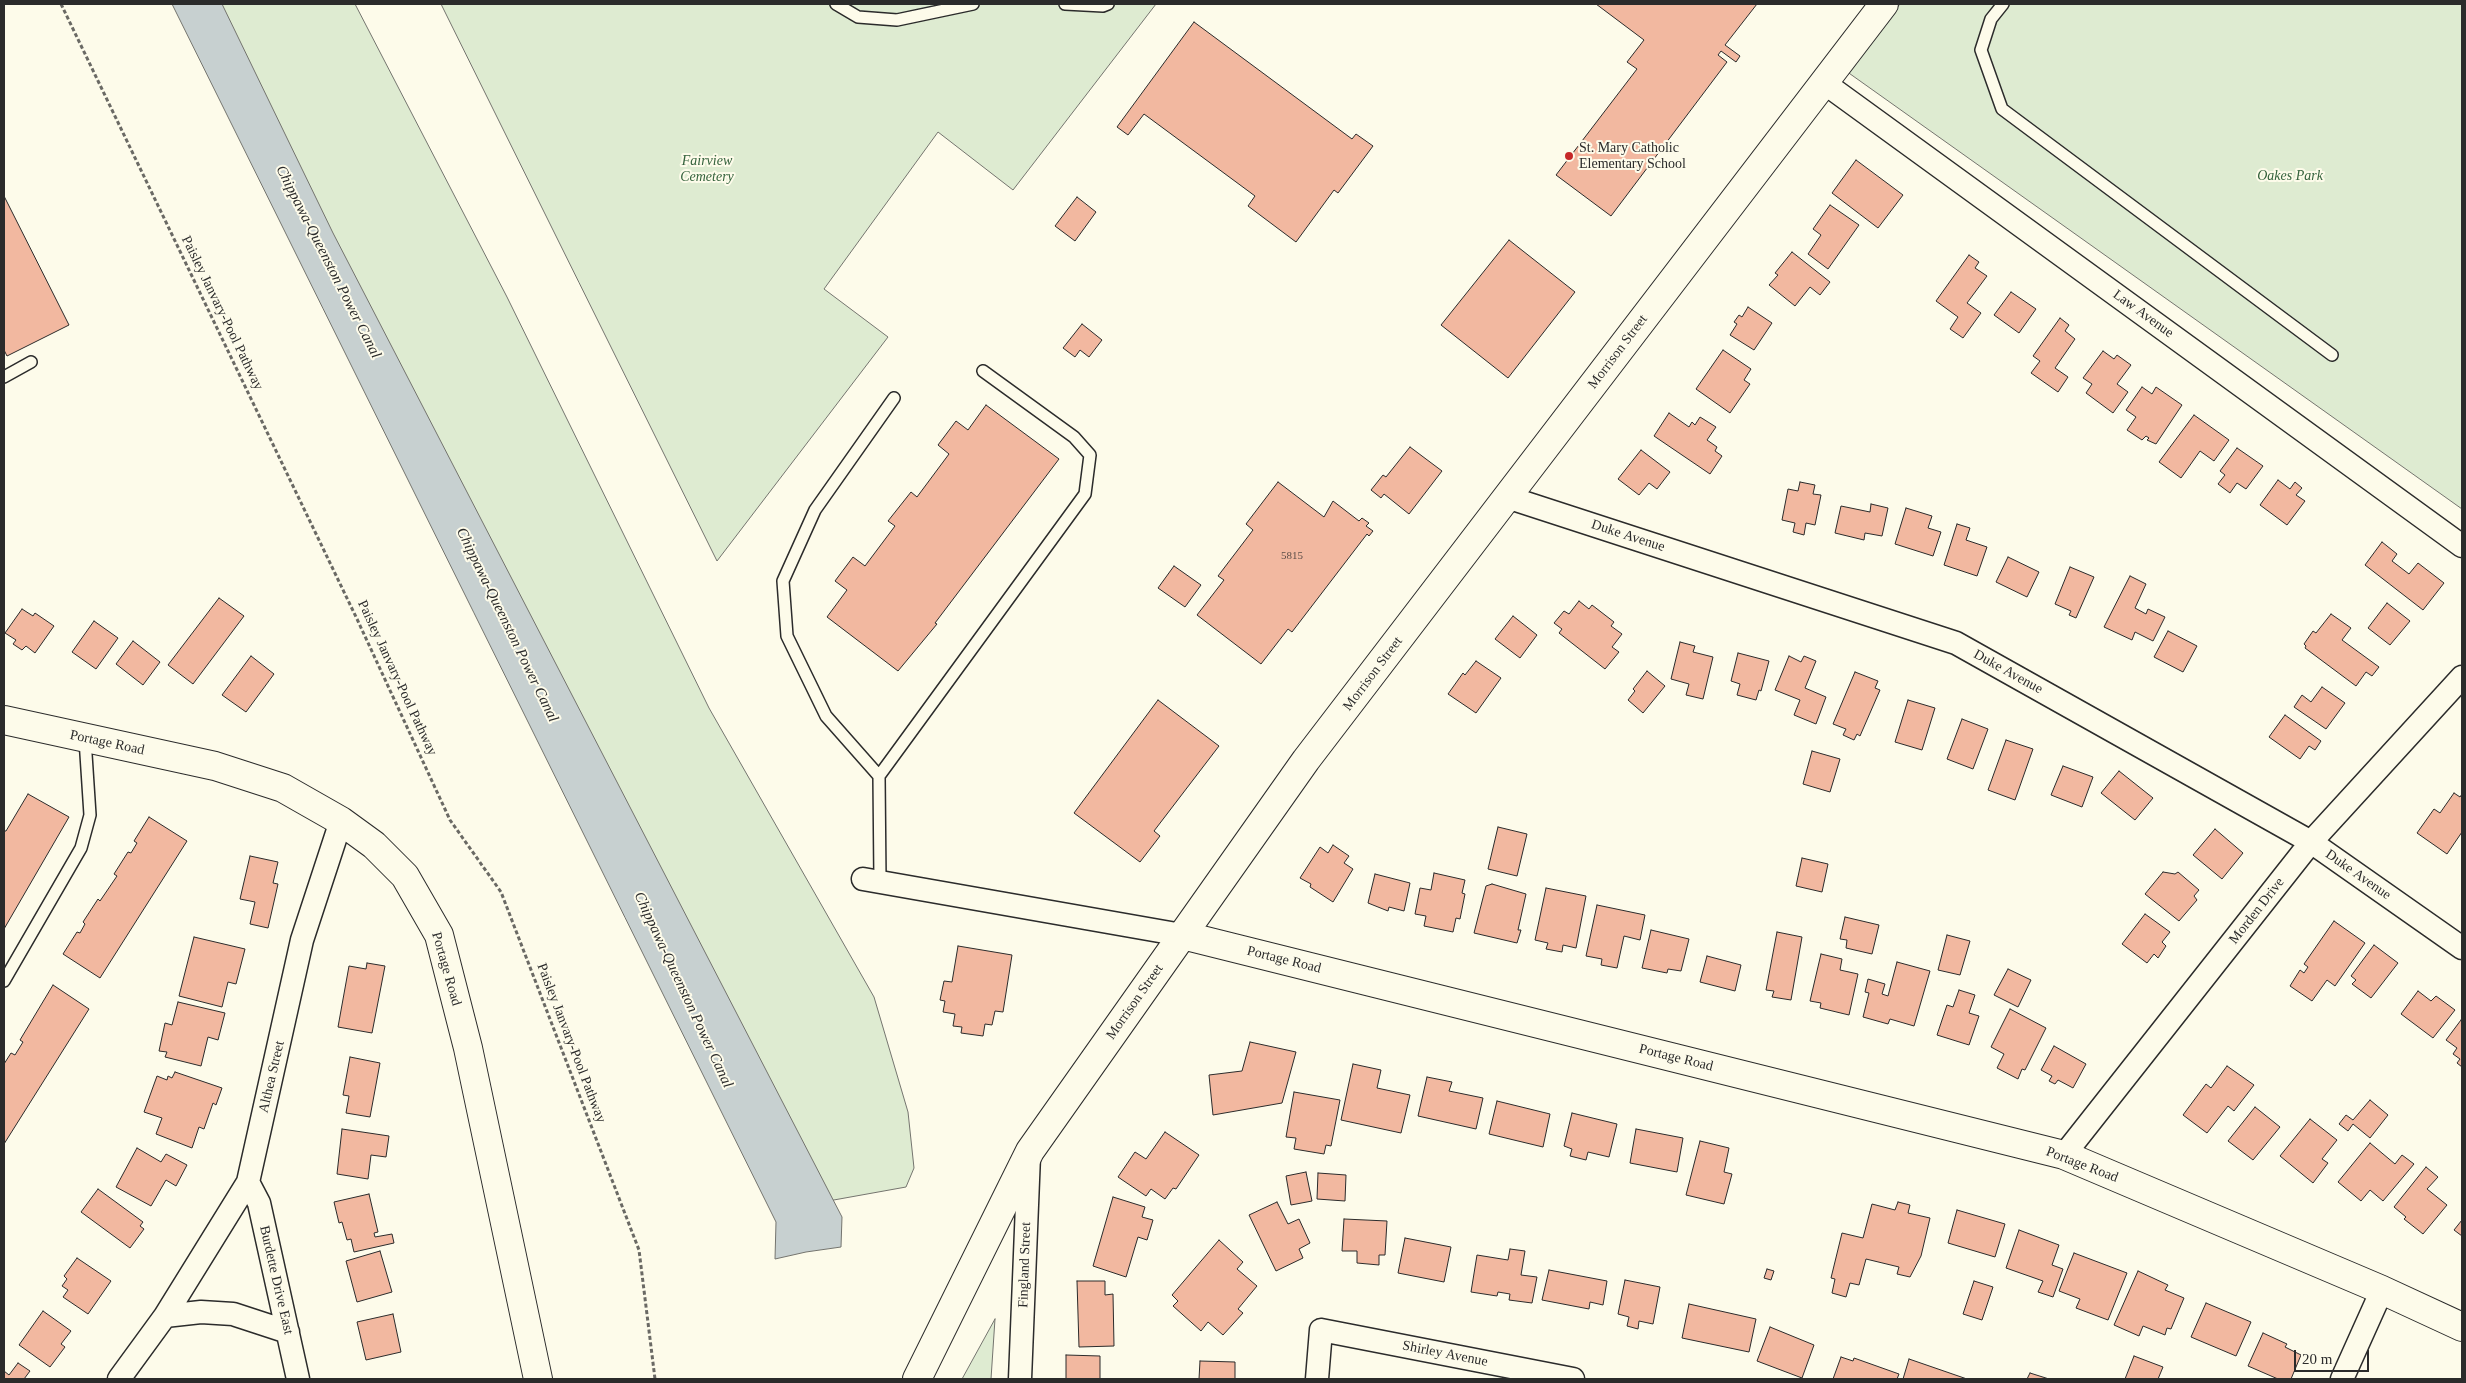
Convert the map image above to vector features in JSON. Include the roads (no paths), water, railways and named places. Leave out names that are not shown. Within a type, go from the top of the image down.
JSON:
[{"type":"street","name":"Morrison Street","points":[[917,1379],[1030,1151],[1306,760],[1884,4]]},
{"type":"street","name":"Law Avenue","points":[[1823,82],[2462,546]]},
{"type":"street","name":"Duke Avenue","points":[[1507,497],[1956,643],[2311,842],[2462,948]]},
{"type":"street","name":"Morden Drive","points":[[2064,1155],[2311,842],[2462,678]]},
{"type":"street","name":"Portage Road","points":[[4,720],[232,772],[283,788],[341,821],[374,845],[405,876],[439,935],[468,1048],[538,1379]]},
{"type":"street","name":"Althea Street","points":[[119,1379],[166,1316],[248,1182],[302,940],[341,821]]},
{"type":"street","name":"Portage Road","points":[[871,880],[1182,935],[2064,1155],[2382,1290],[2462,1327]]},
{"type":"street","name":"Fingland Street","points":[[1020,1379],[1030,1151]]},
{"type":"street","name":"Burdette Drive East","points":[[248,1182],[259,1203],[298,1379]]},
{"type":"street","points":[[2342,1379],[2382,1290]]},
{"type":"street","points":[[166,1316],[201,1312],[233,1314],[288,1332]]},
{"type":"street","name":"Shirley Avenue","points":[[1317,1379],[1321,1330],[1573,1379]]},
{"type":"lane","points":[[836,4],[858,17],[897,20],[973,4]]},
{"type":"lane","points":[[1065,4],[1103,6],[1108,4]]},
{"type":"lane","points":[[2003,4],[1991,19],[1981,50],[2002,109],[2332,355]]},
{"type":"lane","points":[[4,377],[31,362]]},
{"type":"lane","points":[[871,880],[879,776],[1084,494],[1090,455],[1074,437],[982,371]]},
{"type":"lane","points":[[879,776],[826,716],[787,636],[783,581],[816,510],[894,398]]},
{"type":"lane","points":[[4,982],[81,848],[90,815],[85,739]]},
{"type":"water","name":"Chippawa-Queenston Power Canal","points":[[172,4],[222,4],[333,233],[842,1217],[841,1247],[775,1259],[776,1222]]},
{"type":"place","name":"St. Mary Catholic Elementary School","points":[[1569,156]]},
{"type":"park label","name":"Fairview Cemetery","points":[[707,170]]},
{"type":"park label","name":"Oakes Park","points":[[2290,176]]}]
